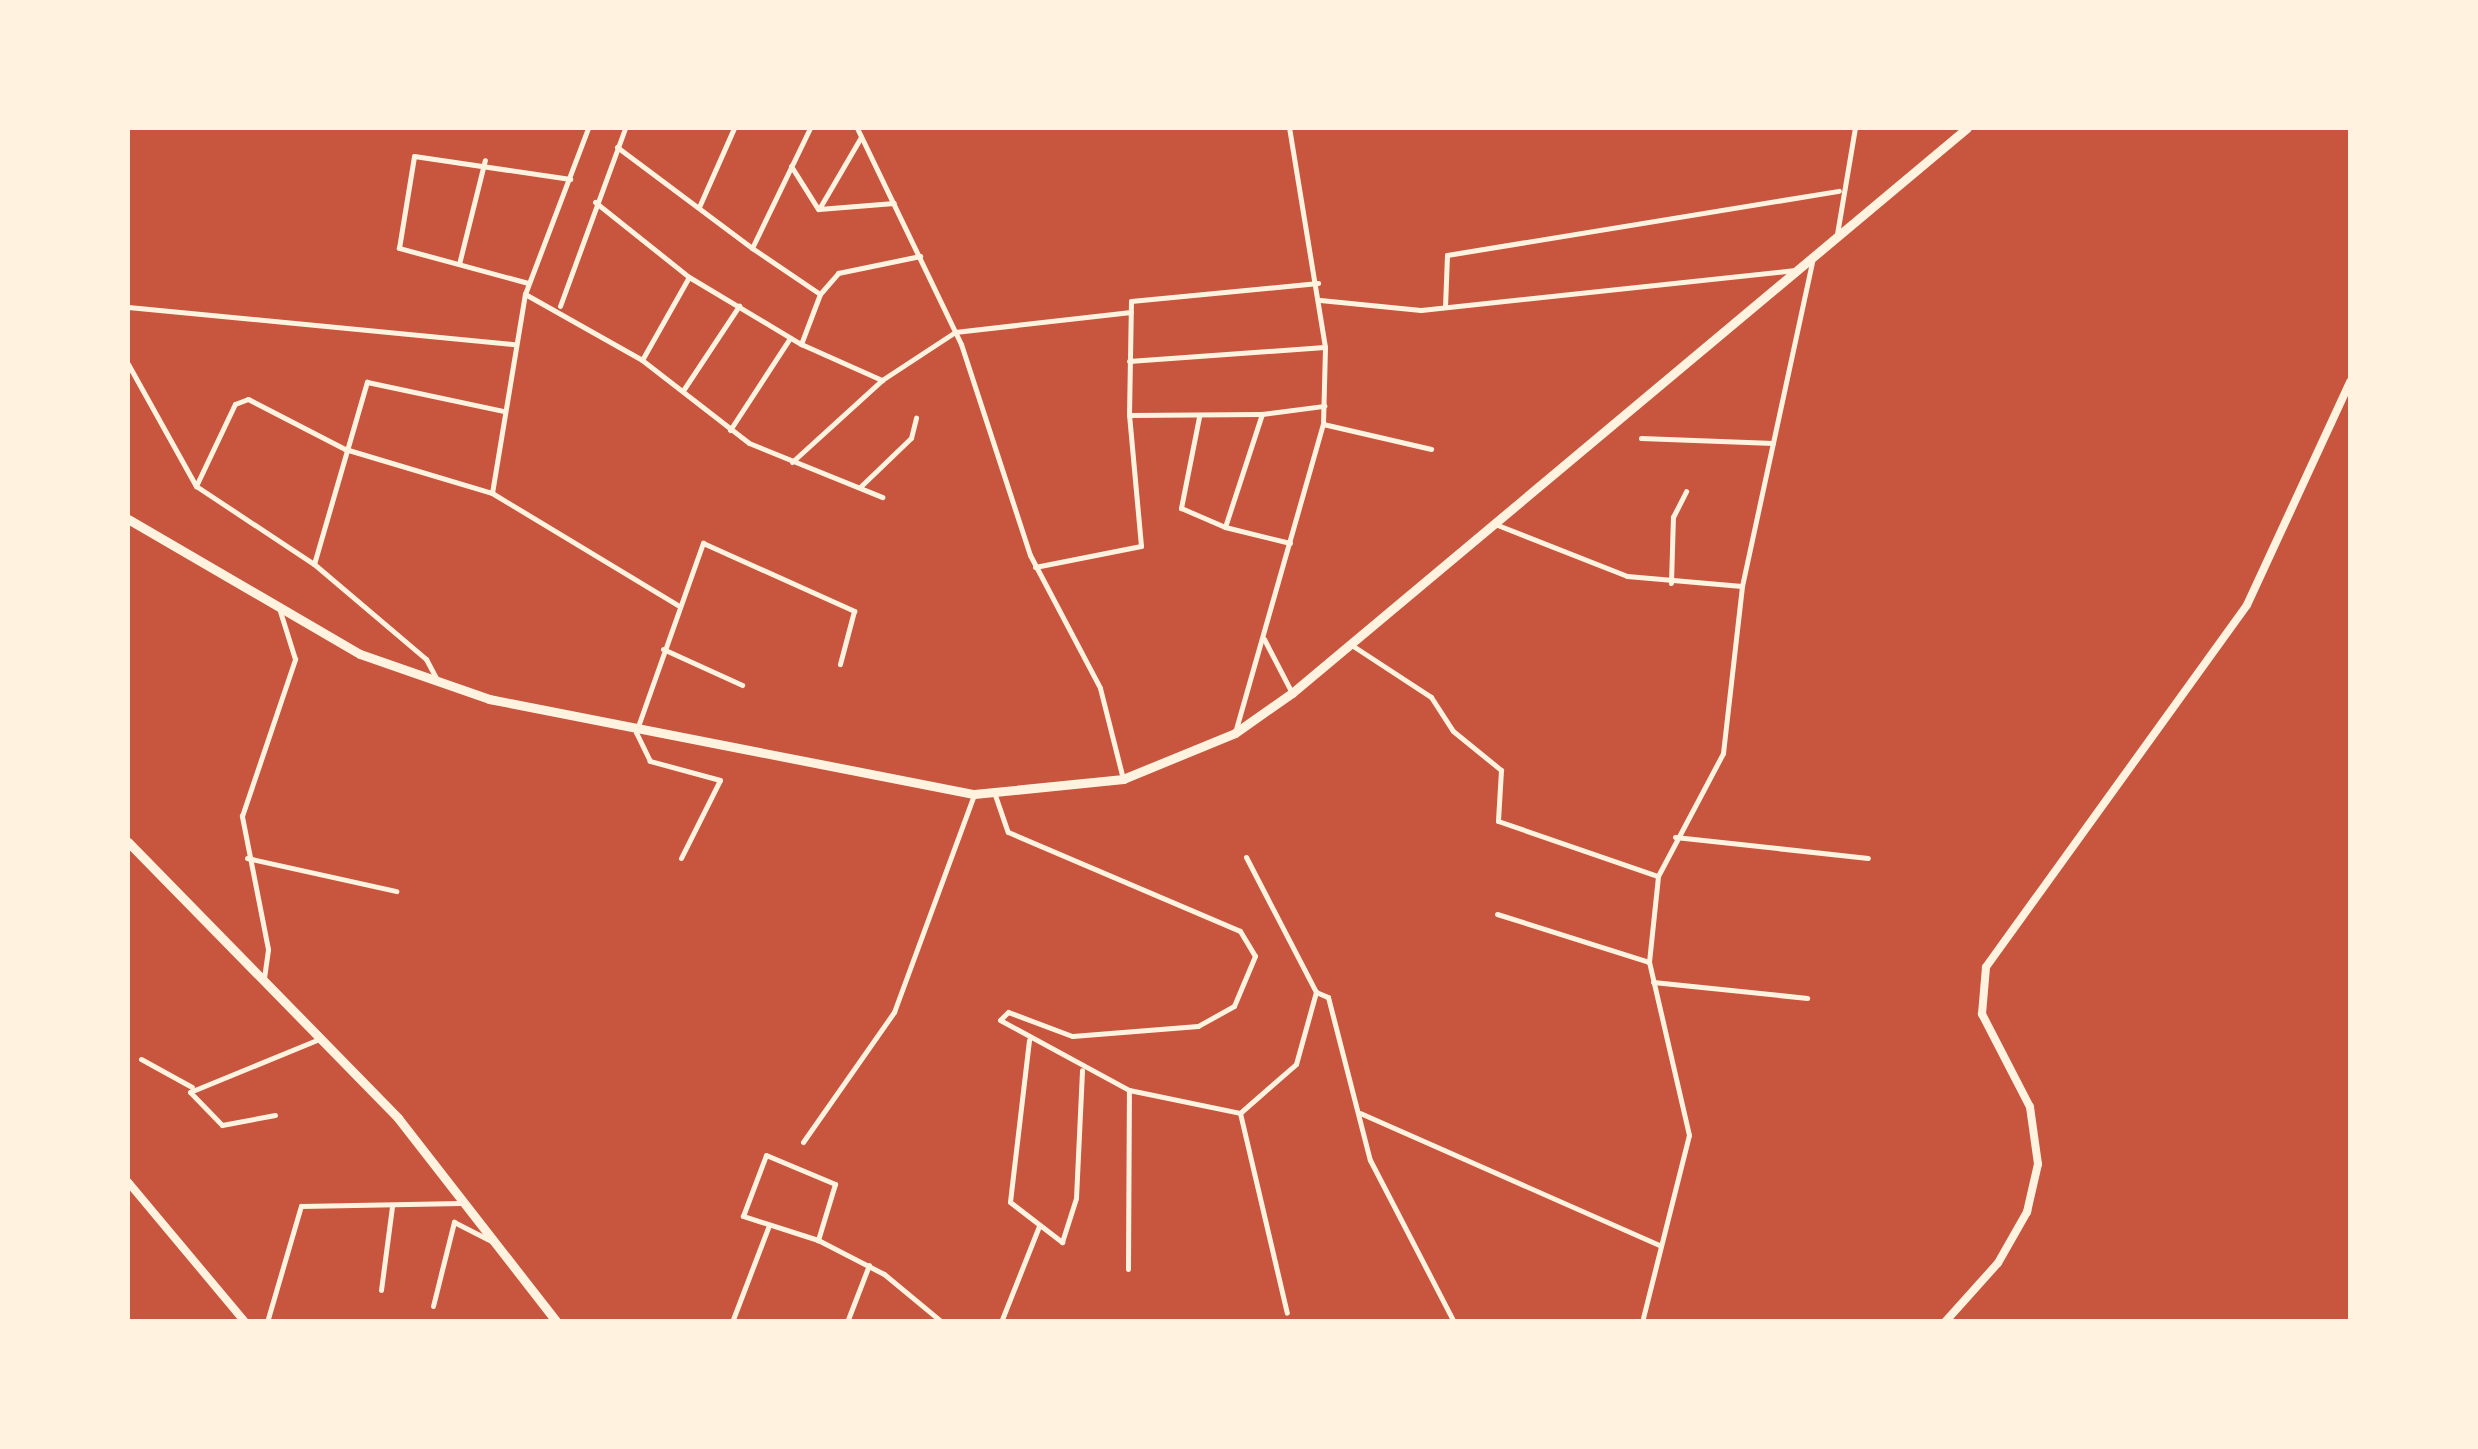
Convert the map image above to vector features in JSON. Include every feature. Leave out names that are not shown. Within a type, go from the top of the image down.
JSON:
[{"type":"highway","points":[[128,519],[280,611],[440,684],[636,732],[974,794],[995,795],[1123,779],[1235,733],[1292,693],[1967,128]]},
{"type":"highway","points":[[130,849],[264,978],[467,1204],[557,1322]]},
{"type":"main road","points":[[1945,1322],[1998,1263],[2027,1212],[2038,1164],[2030,1107],[1982,1014],[1986,968],[2247,605],[2350,382]]},
{"type":"main road","points":[[128,1182],[246,1322]]},
{"type":"street","points":[[492,493],[524,294],[588,128]]},
{"type":"street","points":[[560,306],[625,128]]},
{"type":"street","points":[[699,208],[734,128]]},
{"type":"street","points":[[752,248],[810,128]]},
{"type":"street","points":[[856,128],[955,332],[1035,567],[1100,688],[1123,779]]},
{"type":"street","points":[[1235,733],[1323,424],[1326,347],[1289,128]]},
{"type":"street","points":[[1837,237],[1839,192],[1855,128]]},
{"type":"street","points":[[819,209],[861,137]]},
{"type":"street","points":[[618,147],[820,294]]},
{"type":"street","points":[[528,283],[396,243],[414,156],[485,160],[570,179]]},
{"type":"street","points":[[458,264],[485,160]]},
{"type":"street","points":[[792,166],[819,209]]},
{"type":"street","points":[[1445,307],[1447,255],[1839,192]]},
{"type":"street","points":[[595,202],[689,277],[801,344],[882,380]]},
{"type":"street","points":[[819,209],[894,203]]},
{"type":"street","points":[[801,344],[820,294],[838,273],[920,256]]},
{"type":"street","points":[[1642,1322],[1689,1135],[1649,962],[1658,876],[1675,836],[1723,753],[1742,586],[1812,258]]},
{"type":"street","points":[[1320,300],[1421,310],[1796,270]]},
{"type":"street","points":[[642,360],[689,277]]},
{"type":"street","points":[[1035,567],[1141,546],[1129,414],[1131,301],[1318,282]]},
{"type":"street","points":[[524,294],[560,306],[642,360],[684,389],[730,430],[792,462],[882,498]]},
{"type":"street","points":[[684,389],[739,306]]},
{"type":"street","points":[[128,307],[514,344]]},
{"type":"street","points":[[792,462],[882,380],[955,332],[1131,312]]},
{"type":"street","points":[[730,430],[790,338]]},
{"type":"street","points":[[1128,361],[1326,347]]},
{"type":"street","points":[[128,364],[196,486],[314,564],[426,659],[440,684]]},
{"type":"street","points":[[314,564],[344,449],[367,382],[504,411]]},
{"type":"street","points":[[196,486],[235,404],[248,399],[344,449],[492,493],[678,605]]},
{"type":"street","points":[[1129,414],[1199,417],[1324,406]]},
{"type":"street","points":[[1225,527],[1262,414]]},
{"type":"street","points":[[1199,417],[1181,508],[1225,527],[1290,543]]},
{"type":"street","points":[[860,487],[911,438],[916,418]]},
{"type":"street","points":[[1323,424],[1430,449]]},
{"type":"street","points":[[1641,438],[1773,443]]},
{"type":"street","points":[[1671,583],[1673,517],[1686,491]]},
{"type":"street","points":[[1494,523],[1594,566],[1671,583],[1742,586]]},
{"type":"street","points":[[681,858],[720,780],[650,761],[636,732],[703,542],[854,612],[840,664]]},
{"type":"street","points":[[264,978],[264,918],[246,858],[248,788],[295,659],[280,611]]},
{"type":"street","points":[[1264,638],[1292,693]]},
{"type":"street","points":[[1349,643],[1431,698],[1453,730],[1502,770],[1498,821],[1658,876]]},
{"type":"street","points":[[664,649],[742,685]]},
{"type":"street","points":[[803,1142],[894,1012],[974,794]]},
{"type":"street","points":[[995,795],[1008,832],[1240,931],[1255,956],[1234,1006],[1198,1026],[1072,1036],[1000,1015],[1029,1040],[1130,1090],[1240,1113]]},
{"type":"street","points":[[1675,836],[1868,858]]},
{"type":"street","points":[[246,858],[396,891]]},
{"type":"street","points":[[1246,858],[1316,992],[1338,1009],[1370,1160],[1454,1322]]},
{"type":"street","points":[[1498,914],[1649,962]]},
{"type":"street","points":[[1653,982],[1807,998]]},
{"type":"street","points":[[1240,1113],[1296,1064],[1316,992]]},
{"type":"street","points":[[192,1087],[319,1039]]},
{"type":"street","points":[[1029,1040],[1010,1196],[1039,1226],[1070,1238],[1082,1069]]},
{"type":"street","points":[[141,1059],[192,1087],[222,1124],[274,1114]]},
{"type":"street","points":[[1128,1269],[1130,1090]]},
{"type":"street","points":[[1240,1113],[1287,1313]]},
{"type":"street","points":[[1360,1113],[1660,1246]]},
{"type":"street","points":[[818,1240],[835,1184],[766,1155],[744,1216],[818,1240],[870,1265],[942,1322]]},
{"type":"street","points":[[267,1322],[301,1206],[467,1204]]},
{"type":"street","points":[[381,1290],[392,1206]]},
{"type":"street","points":[[433,1306],[454,1222],[496,1241]]},
{"type":"street","points":[[732,1322],[769,1225]]},
{"type":"street","points":[[1001,1322],[1039,1226]]},
{"type":"street","points":[[847,1322],[870,1265]]}]
